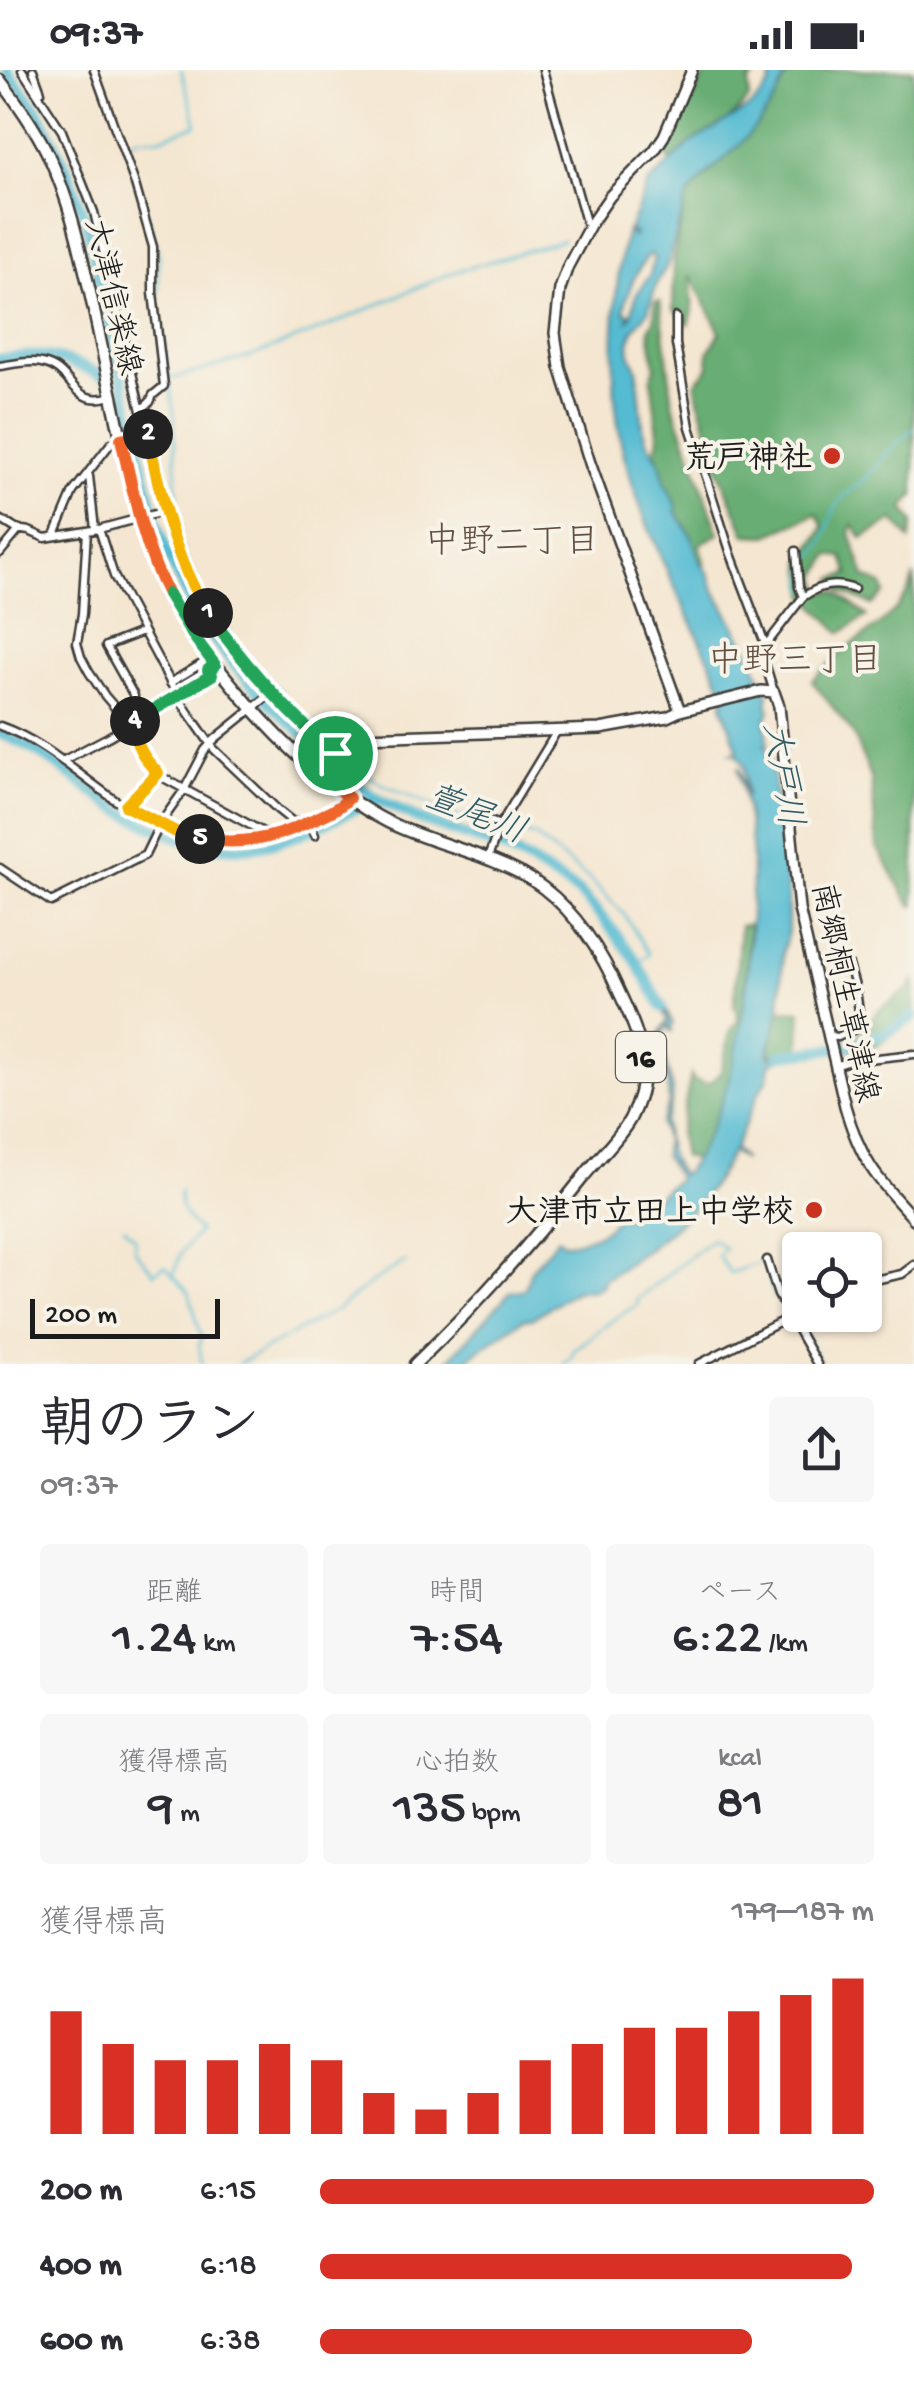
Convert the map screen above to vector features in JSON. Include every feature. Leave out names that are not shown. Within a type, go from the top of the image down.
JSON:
[{"type":"main road","points":[[680,711],[590,463],[560,366],[556,333],[560,289],[568,266],[610,196],[664,136],[692,70]]},
{"type":"main road","name":"大津信楽線","points":[[0,80],[34,128],[69,208],[141,516],[166,590],[212,667],[352,800],[415,833],[489,857],[531,880],[566,907],[596,945],[640,1044],[644,1072],[629,1120],[537,1235],[415,1364]]},
{"type":"main road","points":[[319,771],[348,740],[363,737],[557,731],[632,724],[771,692]]},
{"type":"main road","name":"南郷桐生草津線","points":[[771,692],[779,706],[799,909],[852,1132],[873,1174],[914,1219]]},
{"type":"street","points":[[22,70],[68,143],[94,212],[164,511],[179,556],[205,609],[237,652],[334,754]]},
{"type":"street","points":[[33,70],[49,109]]},
{"type":"street","points":[[94,70],[134,180],[153,247],[152,292],[164,386],[142,409]]},
{"type":"street","points":[[543,70],[590,225]]},
{"type":"street","points":[[676,317],[676,344],[690,427],[730,554],[764,644],[771,692]]},
{"type":"street","points":[[0,366],[42,362],[60,370],[82,395],[102,400],[112,396]]},
{"type":"street","points":[[54,537],[67,502],[111,444],[146,434]]},
{"type":"street","points":[[88,474],[94,529],[78,643],[81,657],[105,696],[130,724],[146,762],[184,790],[272,837]]},
{"type":"street","points":[[0,518],[16,529],[45,538],[164,511]]},
{"type":"street","points":[[0,554],[20,529]]},
{"type":"street","points":[[94,529],[142,632],[177,695],[211,744],[293,822],[309,822]]},
{"type":"street","points":[[796,551],[803,596]]},
{"type":"street","points":[[764,644],[803,596],[827,584],[854,589]]},
{"type":"street","points":[[134,696],[106,646],[142,632]]},
{"type":"street","points":[[61,760],[212,675],[212,667],[203,664],[170,683]]},
{"type":"street","points":[[0,868],[52,902],[145,855],[211,744],[273,692]]},
{"type":"street","points":[[0,726],[23,735],[160,825],[214,841],[240,843],[272,837],[352,800]]},
{"type":"street","points":[[465,815],[500,825],[557,731]]},
{"type":"street","points":[[126,806],[158,773]]},
{"type":"street","points":[[309,822],[315,836]]},
{"type":"street","points":[[486,829],[497,832],[489,857]]},
{"type":"street","points":[[828,1037],[850,1033],[860,1026],[849,966]]},
{"type":"street","points":[[835,1066],[914,1054]]},
{"type":"street","points":[[768,1260],[782,1301]]},
{"type":"street","points":[[882,1278],[902,1274],[914,1265]]},
{"type":"street","points":[[699,1364],[782,1321]]},
{"type":"street","points":[[800,1332],[817,1364]]},
{"type":"green space","points":[[707,70],[760,70],[749,83],[749,99],[725,129],[676,162],[664,156]]},
{"type":"green space","points":[[792,70],[914,70],[914,495],[904,508],[913,522],[910,540],[894,520],[862,538],[853,524],[850,533],[865,577],[882,585],[885,593],[872,605],[841,591],[833,579],[849,574],[843,557],[830,555],[818,575],[821,592],[835,591],[867,616],[841,633],[807,598],[802,562],[824,527],[817,514],[765,536],[746,535],[717,467],[695,384],[709,367],[708,353],[720,332],[690,275],[693,310],[689,324],[673,309],[674,257],[687,191],[723,155]]},
{"type":"green space","points":[[660,301],[673,404],[719,534],[700,544],[705,564],[699,567],[661,476],[655,447],[659,441],[649,329],[654,321],[655,302]]},
{"type":"green space","points":[[914,576],[914,906],[877,847],[871,778],[853,733],[812,681],[896,609]]},
{"type":"green space","points":[[749,924],[742,1017],[731,1074],[696,1160],[683,1157],[679,1133],[691,1075],[694,1080],[709,1084],[721,1072],[731,1028],[738,1021],[734,1006],[740,926]]},
{"type":"green space","points":[[914,980],[914,1020],[870,1050],[847,1051],[842,1042],[862,1031],[879,1010]]},
{"type":"green space","points":[[777,1010],[801,1011],[800,1048],[790,1054],[771,1054],[766,1048]]},
{"type":"water","points":[[772,70],[787,70],[761,121],[687,197],[667,266],[629,343],[637,369],[647,440],[660,463],[677,513],[769,696],[765,745],[772,764],[788,893],[788,932],[783,951],[780,1009],[768,1055],[793,1052],[770,1064],[768,1079],[734,1149],[744,1160],[731,1152],[707,1192],[675,1226],[601,1282],[603,1285],[594,1290],[575,1291],[531,1319],[524,1319],[472,1355],[467,1364],[445,1364],[510,1292],[525,1289],[531,1270],[558,1238],[563,1243],[596,1235],[620,1213],[623,1219],[632,1216],[678,1179],[664,1156],[665,1138],[660,1124],[669,1103],[660,1033],[668,1020],[652,993],[659,997],[673,1023],[672,1031],[667,1024],[663,1035],[672,1094],[664,1121],[670,1155],[680,1174],[685,1173],[703,1144],[729,1078],[744,1006],[750,934],[752,852],[738,769],[747,797],[744,765],[732,753],[738,751],[723,707],[724,692],[657,548],[625,459],[616,405],[615,313],[627,230],[635,236],[633,231],[629,230],[648,184],[689,144],[753,105],[770,85]],"holes":[[[649,254],[654,257],[650,275],[636,295],[628,320],[629,313],[624,312],[633,281]]]},
{"type":"waterway","name":"萱尾川","points":[[7,70],[37,110],[68,172],[87,225],[155,519],[183,587],[219,645],[264,697],[318,746],[321,754],[378,799],[416,818],[507,850],[580,893],[633,956],[662,1007]]},
{"type":"waterway","points":[[181,70],[197,125],[159,138],[137,138],[127,146],[159,254],[158,303],[174,413],[182,551],[198,588],[236,645]]},
{"type":"waterway","points":[[171,379],[252,356],[451,273],[563,240]]},
{"type":"waterway","points":[[0,359],[53,358],[102,375]]},
{"type":"waterway","points":[[805,590],[806,567],[823,542],[840,501],[914,429]]},
{"type":"waterway","points":[[261,674],[282,692],[285,701],[338,746]]},
{"type":"waterway","points":[[0,734],[41,754],[120,810],[173,836],[209,846],[266,845],[378,799]]},
{"type":"waterway","points":[[344,752],[353,766],[382,784],[471,819]]},
{"type":"waterway","points":[[503,827],[534,836],[588,878],[624,914],[649,954],[637,963]]},
{"type":"waterway","points":[[780,1055],[844,1047],[887,1033],[914,1016]]},
{"type":"waterway","points":[[173,1276],[181,1253],[199,1231],[182,1208],[180,1191]]},
{"type":"waterway","points":[[124,1227],[135,1238],[134,1249],[153,1272],[165,1266],[189,1292],[202,1339],[202,1364]]},
{"type":"waterway","points":[[564,1364],[574,1350],[638,1304],[636,1300],[712,1239],[725,1248],[718,1256],[730,1273],[764,1261],[774,1297]]},
{"type":"waterway","points":[[238,1364],[336,1310],[406,1261]]},
{"type":"waterway","points":[[804,1332],[821,1364]]},
{"type":"place","name":"荒戸神社","points":[[832,456]]},
{"type":"place","name":"大津市立田上中学校","points":[[814,1210]]},
{"type":"district","name":"中野二丁目","points":[[512,539]]},
{"type":"district","name":"中野三丁目","points":[[795,658]]},
{"type":"route","points":[[148,433],[179,556],[205,609],[249,666],[335,753],[318,772],[349,798],[332,812],[259,841],[240,843],[178,833],[126,806],[158,773],[146,762],[130,724],[205,680],[212,675],[208,670],[215,665],[166,590],[151,555],[121,439],[148,433]]},
{"type":"water label","name":"大戸川","points":[[785,774]]}]
